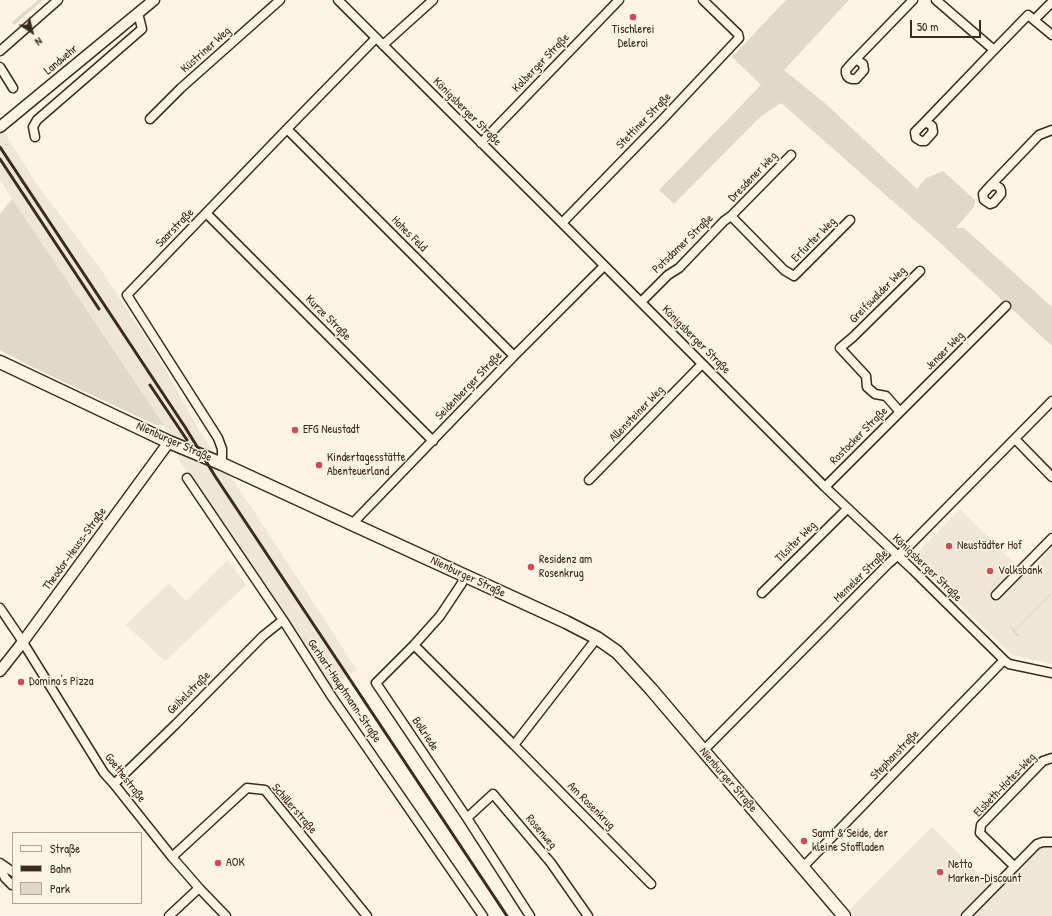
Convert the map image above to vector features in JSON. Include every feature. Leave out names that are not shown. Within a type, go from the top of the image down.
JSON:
[{"type":"main road","name":"Nienburger Straße","points":[[0,362],[169,442],[222,464],[566,622],[597,638],[617,652],[650,689],[844,916]]},
{"type":"street","points":[[0,51],[58,0]]},
{"type":"street","name":"Landwehr","points":[[0,127],[154,0]]},
{"type":"street","name":"Küstriner Weg","points":[[150,119],[181,88],[280,0]]},
{"type":"street","name":"Königsberger Straße","points":[[338,0],[825,487],[1008,664],[1052,673]]},
{"type":"street","points":[[383,45],[433,0]]},
{"type":"street","name":"Kolberger Straße","points":[[481,143],[619,0]]},
{"type":"street","name":"Stettiner Straße","points":[[562,223],[738,41],[738,34],[703,0]]},
{"type":"street","points":[[854,61],[913,0]]},
{"type":"street","points":[[936,0],[994,50]]},
{"type":"street","points":[[1034,20],[1052,2]]},
{"type":"street","points":[[35,137],[33,127],[37,120],[142,29],[138,14]]},
{"type":"street","points":[[923,124],[1028,15],[1052,35]]},
{"type":"street","name":"Saarstraße","points":[[222,464],[222,449],[218,438],[127,295],[376,38]]},
{"type":"street","points":[[0,67],[13,88]]},
{"type":"street","name":"Hohes Feld","points":[[287,129],[514,356]]},
{"type":"street","points":[[991,185],[1040,135],[1052,130]]},
{"type":"street","name":"Dresdener Weg","points":[[732,216],[791,155]]},
{"type":"street","name":"Kurze Straße","points":[[206,213],[433,441]]},
{"type":"street","name":"Potsdamer Straße","points":[[641,302],[668,275],[679,268],[724,221],[732,216],[784,270],[794,276]]},
{"type":"street","name":"Erfurter Weg","points":[[794,276],[850,220]]},
{"type":"street","name":"Seidenberger Straße","points":[[352,524],[514,356],[604,266]]},
{"type":"street","name":"Greifswalder Weg","points":[[853,337],[920,271]]},
{"type":"street","name":"Jenaer Weg","points":[[900,412],[1006,306]]},
{"type":"street","name":"Rostocker Straße","points":[[825,487],[900,412],[886,396],[875,394],[867,387],[866,376],[840,348],[853,337]]},
{"type":"street","name":"Allensteiner Weg","points":[[589,480],[702,364]]},
{"type":"street","name":"Memeler Straße","points":[[703,751],[883,568],[910,545],[1052,401]]},
{"type":"street","points":[[1015,439],[1052,477]]},
{"type":"street","name":"Theodor-Heuss-Straße","points":[[0,671],[169,442]]},
{"type":"street","name":"Gerhart-Hauptmann-Straße","points":[[187,478],[283,620],[332,697],[483,916]]},
{"type":"street","name":"Tilsiter Weg","points":[[762,593],[847,508]]},
{"type":"street","points":[[996,595],[1052,538]]},
{"type":"street","name":"Bollriede","points":[[465,576],[440,616],[376,683],[467,818],[530,916]]},
{"type":"street","name":"Goethestraße","points":[[0,608],[104,773],[172,857],[226,916]]},
{"type":"street","name":"Geibelstraße","points":[[114,784],[263,636],[283,620]]},
{"type":"street","points":[[514,745],[597,638]]},
{"type":"street","name":"Am Rosenkrug","points":[[414,644],[651,884]]},
{"type":"street","name":"Stephanstraße","points":[[803,867],[1004,660]]},
{"type":"street","name":"Elsbeth-Hotes-Weg","points":[[1014,866],[980,833],[981,825],[1043,760],[1052,758]]},
{"type":"street","name":"Schillerstraße","points":[[172,857],[247,788],[265,790],[367,916]]},
{"type":"street","name":"Rosenweg","points":[[467,818],[493,794],[551,863],[588,916]]},
{"type":"street","points":[[966,916],[1037,844],[1052,842]]},
{"type":"street","points":[[0,863],[12,871]]},
{"type":"street","points":[[0,867],[5,878],[12,885]]},
{"type":"street","points":[[169,916],[199,888]]},
{"type":"shaded area","points":[[0,125],[37,185],[100,268],[163,365],[199,430],[252,508],[357,670],[330,688],[179,460],[164,425],[0,180]]},
{"type":"shaded area","points":[[960,509],[1026,575],[1052,549],[1052,664],[1012,655],[919,565],[916,558],[917,553]]},
{"type":"shaded area","points":[[228,560],[246,585],[165,661],[126,625],[169,583],[186,601]]},
{"type":"shaded area","points":[[932,827],[989,884],[1030,842],[1052,840],[1052,916],[852,916],[848,911]]},
{"type":"green space","points":[[38,0],[43,0],[14,25],[12,22]]},
{"type":"green space","points":[[786,0],[849,0],[784,70],[827,105],[917,189],[926,178],[943,171],[975,200],[974,207],[956,228],[964,228],[1052,307],[1052,346],[937,240],[781,103],[760,117],[674,204],[659,190],[761,85],[732,57]]},
{"type":"green space","points":[[12,199],[164,425],[156,425],[34,368],[0,350],[0,214]]},
{"type":"green space","points":[[1052,592],[1051,595],[1015,631],[1020,636],[1018,637],[1009,627],[1010,626],[1015,630]]},
{"type":"railway","points":[[0,147],[185,427],[215,476],[507,916]]},
{"type":"railway","points":[[0,159],[99,309]]},
{"type":"railway","points":[[150,385],[187,440]]},
{"type":"place","name":"Tischlerei Deleroi","points":[[633,17]]},
{"type":"place","name":"EFG Neustadt","points":[[295,430]]},
{"type":"place","name":"Kindertagesstätte Abenteuerland","points":[[319,465]]},
{"type":"place","name":"Neustädter Hof","points":[[949,546]]},
{"type":"place","name":"Residenz am Rosenkrug","points":[[531,567]]},
{"type":"place","name":"Volksbank","points":[[990,571]]},
{"type":"place","name":"Domino's Pizza","points":[[21,682]]},
{"type":"place","name":"Samt & Seide, der kleine Stoffladen","points":[[804,841]]},
{"type":"place","name":"AOK","points":[[218,863]]},
{"type":"place","name":"Netto Marken-Discount","points":[[940,872]]}]
